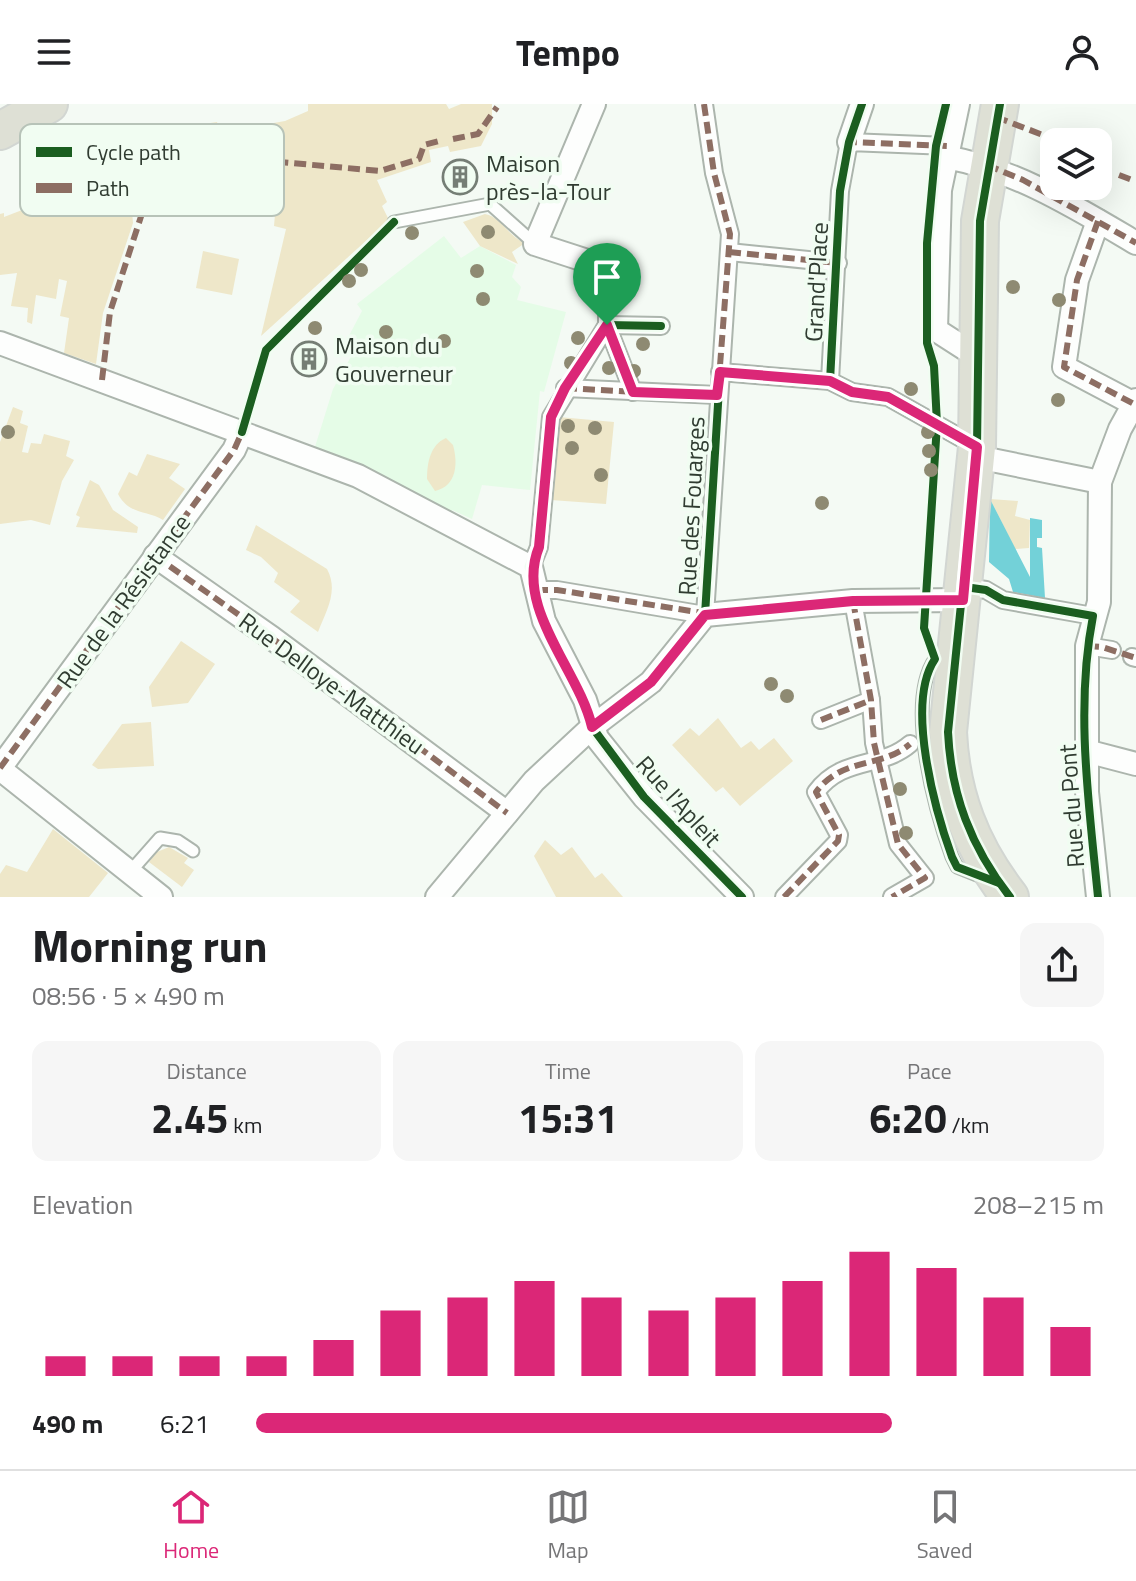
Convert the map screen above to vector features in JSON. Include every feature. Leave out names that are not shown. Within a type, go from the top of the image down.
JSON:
[{"type":"main road","points":[[0,131],[49,104]]},
{"type":"main road","points":[[1000,104],[987,165],[980,221],[977,452],[949,717],[952,775],[976,849],[1005,890]]},
{"type":"street","points":[[594,104],[535,244],[612,269],[607,289],[607,325],[633,392]]},
{"type":"street","points":[[565,388],[717,397],[720,372],[716,332],[730,234],[714,173],[704,104]]},
{"type":"street","points":[[862,104],[849,142],[947,152],[987,165],[1135,241]]},
{"type":"street","points":[[958,104],[947,152],[936,245],[936,330],[978,357]]},
{"type":"street","name":"Grand'Place","points":[[830,381],[840,191],[849,142]]},
{"type":"street","points":[[720,372],[830,381],[852,392],[888,397],[977,452],[1100,482],[1135,402],[1064,367],[1077,280],[1098,221]]},
{"type":"street","name":"Grand'Place","points":[[729,252],[838,263]]},
{"type":"street","points":[[607,325],[661,326]]},
{"type":"street","points":[[0,343],[358,476],[531,567],[539,547],[551,417],[565,388],[607,325]]},
{"type":"street","name":"Rue des Fouarges","points":[[705,615],[717,397]]},
{"type":"street","name":"Rue de la Résistance","points":[[0,769],[234,450],[242,432]]},
{"type":"street","name":"Rue du Pont","points":[[1098,897],[1086,751],[1087,646],[1099,602],[1100,482]]},
{"type":"street","name":"Rue Delloye-Matthieu","points":[[155,556],[293,653],[507,813]]},
{"type":"street","name":"Rue l'Apleit","points":[[531,567],[544,621],[585,700],[592,727],[644,797],[742,897]]},
{"type":"street","points":[[536,590],[587,594],[705,615],[986,590],[1003,600],[1093,616]]},
{"type":"street","points":[[853,601],[878,758],[898,844],[925,878],[892,897]]},
{"type":"street","points":[[437,897],[534,781],[592,727],[651,682],[705,615]]},
{"type":"street","points":[[1087,646],[1112,650]]},
{"type":"street","points":[[821,720],[871,700]]},
{"type":"street","points":[[784,897],[838,841],[839,835],[816,792],[827,778],[851,765],[901,752],[910,744]]},
{"type":"street","points":[[1086,751],[1136,764]]},
{"type":"street","points":[[0,769],[161,897]]},
{"type":"lane","points":[[394,222],[490,204],[535,244]]},
{"type":"lane","points":[[130,872],[160,838],[178,841],[193,851]]},
{"type":"shaded area","points":[[308,104],[446,104],[449,109],[461,104],[492,104],[492,124],[481,146],[450,152],[448,146],[429,150],[431,162],[377,180],[387,202],[382,206],[389,220],[261,336],[286,229],[274,226],[275,216],[284,216],[284,124],[268,124],[285,121],[308,111]]},
{"type":"shaded area","points":[[20,211],[20,216],[132,216],[133,223],[103,313],[96,364],[64,353],[69,318],[60,316],[67,281],[59,279],[56,299],[36,295],[32,324],[27,322],[28,308],[11,306],[17,273],[0,275],[0,214],[4,213],[4,217]]},
{"type":"shaded area","points":[[485,214],[496,219],[525,243],[512,252],[518,264],[480,246],[463,222]]},
{"type":"shaded area","points":[[444,236],[461,258],[480,246],[516,265],[512,277],[521,287],[517,300],[566,312],[544,392],[540,391],[530,490],[482,485],[472,519],[452,510],[451,515],[314,450],[333,389],[353,353],[343,347],[362,311],[357,304]]},
{"type":"shaded area","points":[[203,251],[239,259],[232,295],[196,288]]},
{"type":"shaded area","points":[[13,407],[23,411],[20,423],[28,426],[22,452],[28,453],[31,443],[41,444],[44,434],[70,441],[66,456],[74,460],[62,481],[50,525],[31,520],[0,524],[0,442]]},
{"type":"shaded area","points":[[559,417],[614,422],[606,504],[551,500]]},
{"type":"shaded area","points":[[446,438],[453,445],[454,473],[448,484],[435,491],[427,479],[429,461],[436,445]]},
{"type":"shaded area","points":[[147,454],[180,464],[169,478],[185,489],[163,520],[127,506],[118,494],[129,472],[137,476]]},
{"type":"shaded area","points":[[90,480],[99,485],[113,510],[138,527],[137,533],[76,527],[80,517],[76,515]]},
{"type":"shaded area","points":[[990,499],[1018,501],[1015,516],[1030,520],[1029,548],[1015,549]]},
{"type":"shaded area","points":[[256,525],[327,569],[332,593],[318,632],[290,612],[300,601],[274,582],[278,573],[261,557],[246,550]]},
{"type":"shaded area","points":[[181,641],[215,664],[188,703],[152,707],[149,687]]},
{"type":"shaded area","points":[[718,718],[741,748],[751,741],[759,750],[774,738],[793,761],[740,806],[723,787],[716,792],[672,745],[690,728],[699,736]]},
{"type":"shaded area","points":[[151,722],[154,766],[98,769],[92,765],[122,724]]},
{"type":"shaded area","points":[[53,829],[108,873],[89,897],[0,897],[0,874],[6,865],[27,872]]},
{"type":"shaded area","points":[[545,840],[561,855],[572,847],[595,878],[602,873],[623,897],[556,897],[534,856]]},
{"type":"shaded area","points":[[169,847],[188,858],[184,863],[194,870],[182,887],[149,862],[157,852]]},
{"type":"water","points":[[990,499],[1030,577],[1030,518],[1042,520],[1042,538],[1037,538],[1037,547],[1042,548],[1045,598],[1013,592],[1009,579],[989,562]]},
{"type":"marked path","points":[[704,104],[714,173],[730,234],[719,379]]},
{"type":"marked path","points":[[453,139],[478,134],[497,107]]},
{"type":"marked path","points":[[996,117],[1040,134]]},
{"type":"marked path","points":[[284,162],[380,171],[419,159],[424,145],[443,140]]},
{"type":"marked path","points":[[848,146],[849,142],[948,146]]},
{"type":"marked path","points":[[987,165],[1023,180],[1136,243]]},
{"type":"marked path","points":[[1119,175],[1132,180]]},
{"type":"marked path","points":[[102,380],[110,312],[141,216]]},
{"type":"marked path","points":[[1098,221],[1077,280],[1064,367],[1134,404]]},
{"type":"marked path","points":[[729,252],[838,263]]},
{"type":"marked path","points":[[823,380],[852,392],[888,397],[977,447]]},
{"type":"marked path","points":[[565,388],[637,392]]},
{"type":"marked path","points":[[0,768],[234,450],[242,432]]},
{"type":"marked path","points":[[155,556],[272,638],[507,813]]},
{"type":"marked path","points":[[533,561],[531,567],[544,621],[585,700],[592,727],[596,724]]},
{"type":"marked path","points":[[536,590],[557,590],[710,614]]},
{"type":"marked path","points":[[853,601],[871,700],[874,743],[898,844],[925,878],[892,897]]},
{"type":"marked path","points":[[1087,646],[1102,647],[1136,658]]},
{"type":"marked path","points":[[821,720],[871,700]]},
{"type":"marked path","points":[[784,897],[838,841],[839,835],[816,792],[838,773],[887,757],[910,744]]},
{"type":"cycle path","points":[[705,615],[720,372],[830,381],[840,191],[849,142],[862,104]]},
{"type":"cycle path","points":[[946,104],[936,146],[927,243],[927,343],[934,366],[937,424],[924,628],[935,659],[926,678],[923,729],[931,785],[952,857],[957,867],[999,883]]},
{"type":"cycle path","points":[[1000,104],[980,221],[977,447],[948,732],[953,777],[966,819],[984,859],[1010,897]]},
{"type":"cycle path","points":[[242,432],[266,350],[394,222]]},
{"type":"cycle path","points":[[607,289],[607,325],[633,392],[717,395]]},
{"type":"cycle path","points":[[531,567],[539,547],[551,417],[607,325],[661,326]]},
{"type":"cycle path","points":[[965,587],[986,590],[1003,600],[1093,616],[1084,721],[1098,897]]},
{"type":"cycle path","points":[[705,615],[853,601],[963,600]]},
{"type":"cycle path","points":[[705,615],[651,682],[592,727],[644,797],[742,897]]},
{"type":"place","name":"Maison près-la-Tour","points":[[460,177]]},
{"type":"place","name":"Maison du Gouverneur","points":[[309,359]]},
{"type":"route","points":[[607,325],[633,392],[717,395],[720,372],[830,381],[852,392],[888,397],[977,447],[963,600],[853,601],[705,615],[651,682],[592,727],[585,700],[544,621],[531,567],[539,547],[551,417],[565,388],[607,325]]}]
